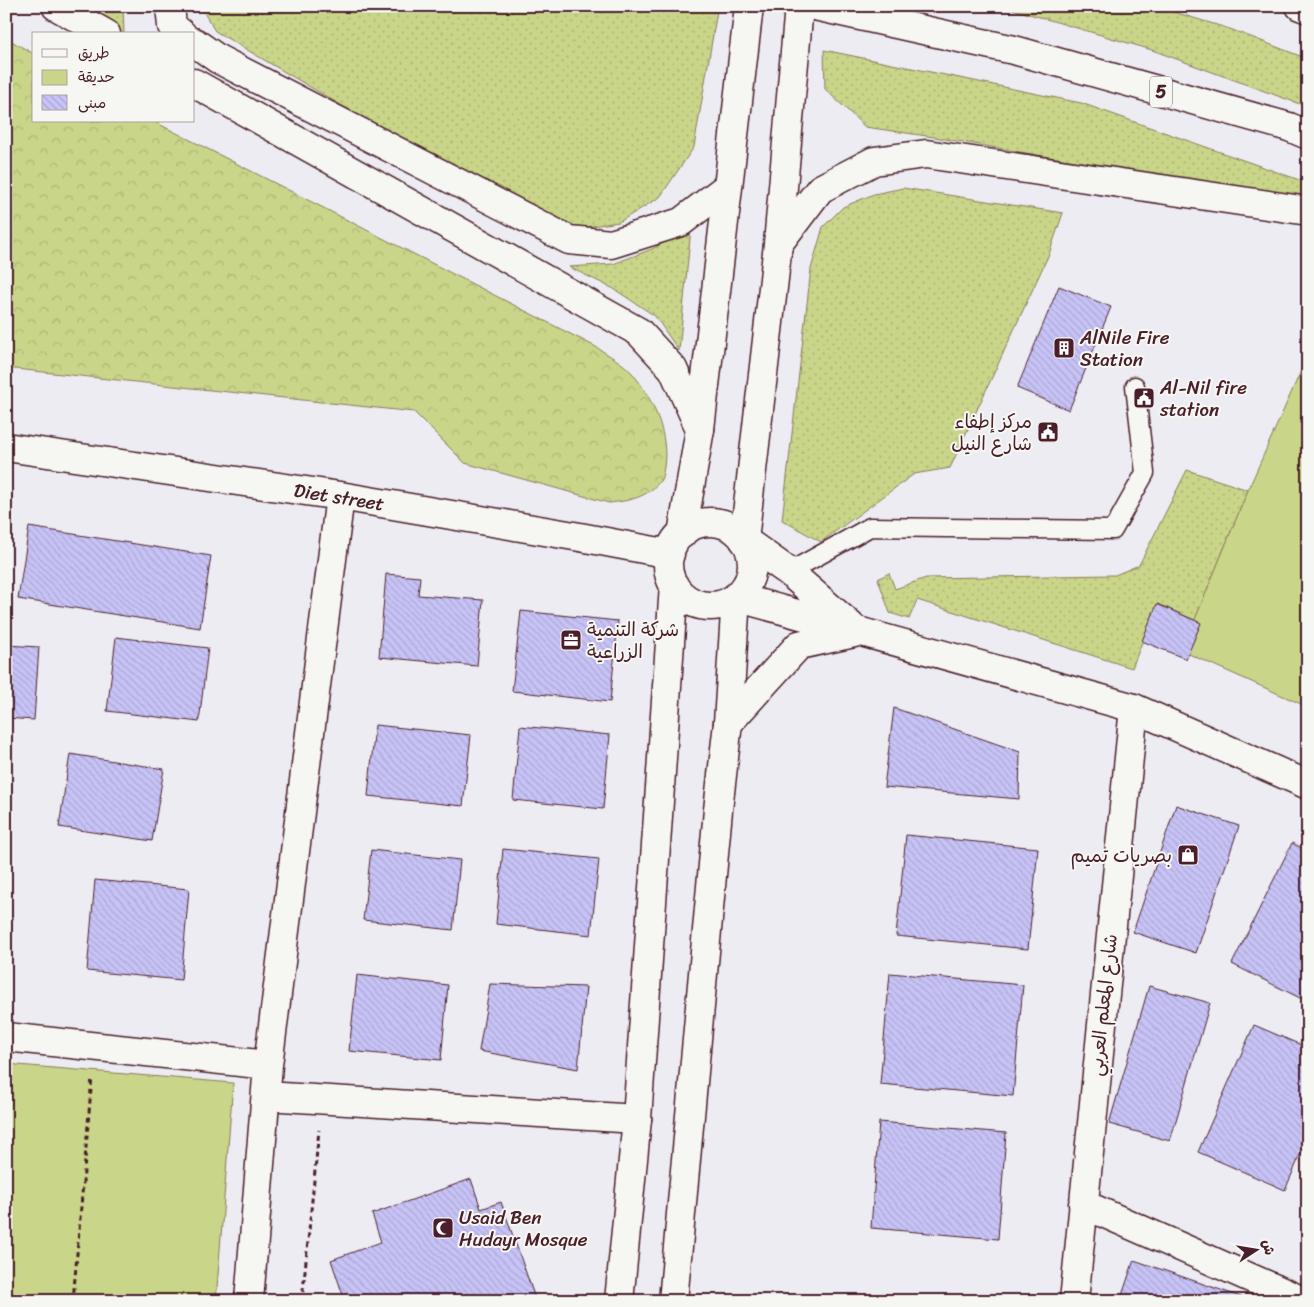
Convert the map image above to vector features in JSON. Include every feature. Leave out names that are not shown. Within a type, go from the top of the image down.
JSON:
[{"type":"main road","points":[[56,6],[102,32]]},
{"type":"main road","points":[[170,6],[172,26],[180,32]]},
{"type":"main road","points":[[749,6],[700,429],[669,572],[674,585],[683,596],[695,604],[710,606],[724,604],[736,597],[745,588],[752,564],[750,551],[744,540],[778,244],[799,6]]},
{"type":"main road","name":"5","points":[[815,6],[1014,50],[1308,135]]},
{"type":"main road","points":[[1300,6],[1308,9]]},
{"type":"main road","points":[[195,43],[218,59],[569,240],[611,244],[681,222],[728,186]]},
{"type":"main road","points":[[195,84],[639,332],[673,370],[700,429]]},
{"type":"main road","points":[[778,244],[820,189],[874,161],[926,154],[1308,211]]},
{"type":"main road","name":"Diet street","points":[[11,455],[340,496],[580,537],[676,544]]},
{"type":"main road","points":[[249,1301],[268,1065],[340,496]]},
{"type":"main road","points":[[676,544],[692,526],[706,522],[721,524],[734,529],[744,540],[788,572],[857,632]]},
{"type":"main road","points":[[620,1301],[637,1120],[674,585]]},
{"type":"main road","points":[[736,597],[1134,708],[1308,785]]},
{"type":"main road","points":[[673,1301],[717,820],[728,723],[736,597]]},
{"type":"main road","points":[[728,723],[799,645],[857,632]]},
{"type":"main road","name":"شارع المعلم العربي","points":[[1074,1301],[1134,708]]},
{"type":"main road","points":[[6,1037],[268,1065]]},
{"type":"main road","points":[[266,1096],[637,1120]]},
{"type":"main road","points":[[1083,1204],[1303,1301]]},
{"type":"lane","points":[[788,572],[870,527],[1113,530],[1145,473],[1135,386]]},
{"type":"path","points":[[73,1301],[95,1046]]},
{"type":"path","points":[[302,1301],[322,1099]]},
{"type":"green space","points":[[77,6],[123,6],[124,32],[119,32]]},
{"type":"green space","points":[[200,6],[695,6],[717,11],[694,147],[660,197],[619,222],[573,229],[446,167],[215,31]]},
{"type":"green space","points":[[1002,6],[1154,6],[1230,29],[1308,59],[1308,107],[1152,50]]},
{"type":"green space","points":[[6,38],[32,53],[32,122],[155,122],[596,347],[616,359],[633,374],[647,394],[658,417],[664,442],[663,474],[655,487],[643,495],[630,500],[609,503],[465,463],[414,412],[6,368]]},
{"type":"green space","points":[[824,50],[1081,103],[1308,183],[1308,202],[934,137],[865,127],[825,89]]},
{"type":"green space","points":[[903,188],[1063,213],[1049,254],[950,468],[914,474],[821,542],[782,520],[811,269],[823,227],[843,207],[874,194]]},
{"type":"green space","points":[[691,228],[679,351],[655,316],[614,289],[569,267],[613,264],[652,249]]},
{"type":"green space","points":[[1308,355],[1308,707],[1182,651],[1248,490]]},
{"type":"green space","points":[[1187,470],[1248,490],[1195,620],[1157,604],[1132,668],[917,600],[909,619],[890,613],[878,579],[889,573],[895,589],[926,578],[1115,575],[1139,565]]},
{"type":"green space","points":[[6,1064],[233,1083],[216,1301],[6,1301]]},
{"type":"building","name":"AlNile Fire Station","points":[[1059,286],[1111,307],[1069,410],[1017,388]]},
{"type":"building","points":[[29,527],[211,556],[200,628],[18,599]]},
{"type":"building","points":[[386,574],[420,577],[418,595],[483,600],[477,666],[379,657]]},
{"type":"building","points":[[1157,604],[1201,623],[1186,659],[1142,641]]},
{"type":"building","points":[[521,611],[618,621],[610,702],[512,691]]},
{"type":"building","points":[[116,637],[208,648],[199,722],[107,711]]},
{"type":"building","points":[[6,645],[39,647],[34,720],[6,718]]},
{"type":"building","points":[[894,708],[1020,752],[1019,799],[884,787]]},
{"type":"building","points":[[375,725],[471,735],[463,806],[368,796]]},
{"type":"building","points":[[520,726],[610,735],[603,809],[513,800]]},
{"type":"building","points":[[70,754],[164,769],[152,841],[59,827]]},
{"type":"building","points":[[1176,805],[1239,826],[1196,953],[1133,932]]},
{"type":"building","points":[[906,835],[1038,848],[1028,949],[896,936]]},
{"type":"building","points":[[1292,843],[1308,851],[1308,1002],[1232,964]]},
{"type":"building","points":[[503,849],[599,859],[591,935],[496,924]]},
{"type":"building","points":[[371,850],[460,860],[453,930],[363,920]]},
{"type":"building","points":[[95,880],[189,889],[181,980],[87,971]]},
{"type":"building","points":[[890,973],[1023,985],[1013,1096],[880,1084]]},
{"type":"building","points":[[357,975],[448,985],[441,1060],[349,1051]]},
{"type":"building","points":[[490,984],[586,987],[578,1069],[479,1051]]},
{"type":"building","points":[[1149,986],[1210,1003],[1170,1141],[1109,1124]]},
{"type":"building","points":[[1254,1025],[1308,1048],[1308,1137],[1285,1190],[1198,1152]]},
{"type":"building","points":[[879,1122],[1006,1133],[998,1239],[871,1228]]},
{"type":"building","name":"Usaid Ben Hudayr Mosque","points":[[471,1179],[481,1209],[501,1202],[536,1301],[345,1301],[331,1260],[381,1242],[372,1214]]},
{"type":"building","points":[[1134,1260],[1244,1298],[1244,1301],[1120,1301]]},
{"type":"place","name":"AlNile Fire Station","points":[[1064,348]]},
{"type":"place","name":"Al-Nil fire station","points":[[1144,398]]},
{"type":"place","name":"مركز إطفاء شارع النيل","points":[[1048,432]]},
{"type":"place","name":"شركة التنمية الزراعية","points":[[571,640]]},
{"type":"place","name":"بصريات تميم","points":[[1188,855]]},
{"type":"place","name":"Usaid Ben Hudayr Mosque","points":[[443,1228]]}]
